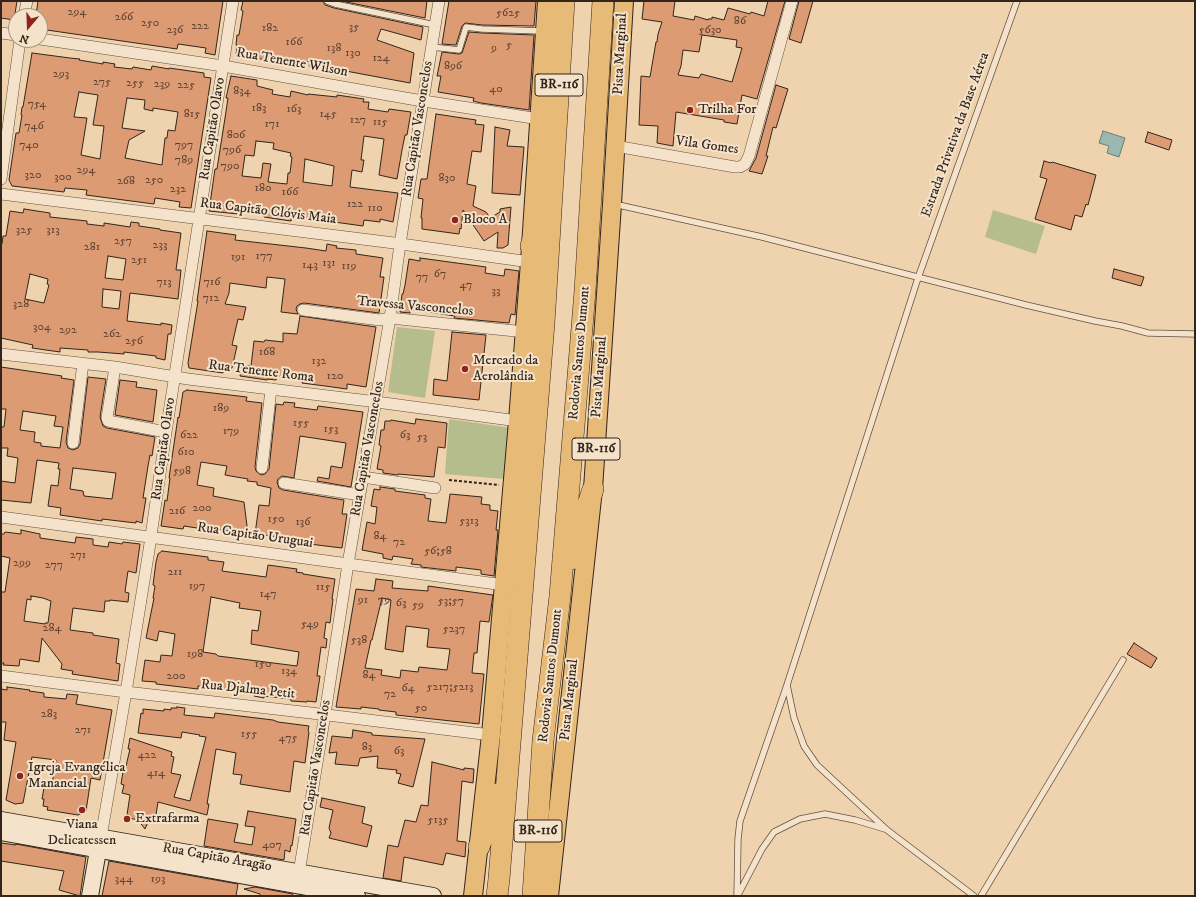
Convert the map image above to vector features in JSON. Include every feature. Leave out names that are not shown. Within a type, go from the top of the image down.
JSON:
[{"type":"highway","name":"BR-116","points":[[497,896],[543,330],[564,1]]},
{"type":"highway","name":"Rodovia Santos Dumont","points":[[533,896],[543,741],[560,596],[585,291],[603,1]]},
{"type":"highway","points":[[531,254],[554,167]]},
{"type":"highway","points":[[560,596],[593,489]]},
{"type":"highway","points":[[479,847],[508,769]]},
{"type":"main road","name":"BR-116","points":[[473,896],[491,735],[513,486],[531,254],[547,1]]},
{"type":"main road","name":"Pista Marginal","points":[[549,896],[593,489],[624,1]]},
{"type":"main road","name":"Rua Capitão Aragão","points":[[1,820],[99,844],[358,896]]},
{"type":"main road","name":"Rua Capitão Aragão","points":[[1,832],[99,844]]},
{"type":"main road","name":"Rua Capitão Olavo","points":[[90,896],[99,844]]},
{"type":"main road","name":"Rua Capitão Aragão","points":[[298,884],[433,896]]},
{"type":"street","name":"Rua Capitão Olavo","points":[[99,844],[126,692],[151,537],[233,1]]},
{"type":"street","name":"Rua Capitão Vasconcelos","points":[[298,884],[348,564],[390,318],[400,244],[439,1]]},
{"type":"street","name":"Vila Gomes","points":[[615,146],[735,167],[740,167],[745,164],[749,156],[792,1]]},
{"type":"street","name":"Rua Tenente Wilson","points":[[48,40],[223,66],[423,101],[539,119]]},
{"type":"street","points":[[1,179],[19,48]]},
{"type":"street","name":"Rua Capitão Clóvis Maia","points":[[1,194],[400,244],[531,254]]},
{"type":"street","name":"Travessa Vasconcelos","points":[[304,310],[380,320],[390,318],[525,332]]},
{"type":"street","name":"Rua Tenente Roma","points":[[1,354],[115,367],[175,377],[272,388],[518,421]]},
{"type":"street","points":[[73,443],[83,363]]},
{"type":"street","points":[[115,367],[107,418],[108,421],[166,432]]},
{"type":"street","points":[[262,468],[272,388]]},
{"type":"street","points":[[363,477],[436,488]]},
{"type":"street","points":[[284,483],[360,495]]},
{"type":"street","name":"Rua Capitão Uruguai","points":[[1,517],[504,585]]},
{"type":"street","name":"Rua Djalma Petit","points":[[1,676],[491,735]]},
{"type":"lane","points":[[327,1],[435,26]]},
{"type":"lane","name":"Estrada Privativa da Base Aérea","points":[[737,896],[738,839],[740,821],[787,685],[918,278],[1017,1]]},
{"type":"lane","points":[[432,47],[459,50],[466,27],[482,30],[545,31]]},
{"type":"lane","points":[[612,204],[762,237],[918,278],[1095,321],[1122,326],[1148,334],[1195,334]]},
{"type":"lane","points":[[981,896],[1123,660]]},
{"type":"lane","points":[[787,685],[794,718],[804,746],[818,765],[887,830],[974,896]]},
{"type":"lane","points":[[737,896],[762,849],[774,832],[800,819],[825,814],[855,820],[887,830]]},
{"type":"path","points":[[449,480],[513,486]]},
{"type":"green space","points":[[993,210],[1045,226],[1036,254],[985,237]]},
{"type":"green space","points":[[397,327],[435,331],[425,398],[388,392]]},
{"type":"green space","points":[[449,419],[511,428],[504,479],[445,474]]},
{"type":"water","points":[[1103,131],[1125,138],[1119,157],[1107,153],[1109,146],[1099,143]]},
{"type":"building","points":[[1,1],[17,1],[16,8],[8,8],[8,19],[1,18]]},
{"type":"building","points":[[38,1],[223,1],[215,55],[205,53],[206,48],[178,44],[177,49],[48,30],[48,8],[37,8]]},
{"type":"building","points":[[243,1],[323,1],[325,5],[334,8],[423,27],[421,40],[381,29],[377,40],[414,53],[410,83],[319,66],[309,66],[310,62],[292,59],[292,61],[269,58],[269,60],[236,56],[237,35],[239,35]]},
{"type":"building","points":[[341,1],[427,1],[425,18]]},
{"type":"building","points":[[449,1],[536,1],[534,26],[482,25],[465,23],[462,26],[456,45],[442,44]]},
{"type":"building","points":[[644,1],[675,1],[673,16],[694,20],[695,16],[708,20],[712,19],[712,17],[724,20],[728,8],[764,16],[768,1],[785,1],[757,99],[742,95],[737,124],[724,122],[724,120],[676,112],[673,146],[657,143],[658,126],[639,125],[641,76],[650,77],[656,42],[662,22],[642,19]],"holes":[[[702,35],[737,40],[736,47],[742,48],[732,82],[701,74],[699,78],[678,75],[683,50],[699,52]]]},
{"type":"building","points":[[799,1],[813,1],[801,43],[789,39]]},
{"type":"building","points":[[469,32],[534,35],[529,110],[481,103],[473,101],[474,98],[438,92],[441,76],[437,76],[442,52],[462,53]]},
{"type":"building","points":[[32,53],[80,59],[79,60],[103,64],[103,62],[115,64],[114,67],[132,69],[133,67],[151,70],[152,66],[204,73],[204,77],[211,78],[191,208],[179,207],[180,202],[155,198],[154,204],[86,195],[87,190],[65,188],[64,192],[12,186],[9,180],[16,133],[19,133]],"holes":[[[79,92],[98,95],[93,125],[104,126],[100,159],[81,155],[87,118],[74,117]],[[127,98],[145,100],[144,109],[153,111],[153,108],[178,112],[175,131],[168,130],[167,138],[165,138],[162,165],[125,158],[129,140],[145,131],[122,128]]]},
{"type":"building","points":[[231,76],[257,80],[257,86],[273,90],[272,94],[290,97],[291,91],[308,95],[337,97],[337,95],[364,99],[363,102],[369,102],[368,109],[388,112],[389,109],[411,112],[397,179],[379,175],[384,139],[364,136],[361,160],[364,160],[362,172],[352,170],[350,187],[398,193],[393,222],[380,219],[380,222],[364,220],[363,226],[292,216],[291,221],[264,217],[264,215],[248,211],[239,211],[238,214],[209,211],[228,98],[226,98]],"holes":[[[256,141],[274,143],[273,149],[291,153],[290,173],[288,173],[287,184],[268,182],[271,164],[263,163],[261,178],[242,176],[245,155],[254,156]],[[305,159],[334,166],[332,186],[303,182]]]},
{"type":"building","points":[[776,85],[788,89],[776,128],[773,127],[766,156],[768,156],[762,174],[749,171],[756,158]]},
{"type":"building","points":[[436,114],[476,120],[475,124],[484,125],[481,152],[472,151],[467,184],[476,186],[473,206],[486,212],[490,218],[500,212],[500,209],[511,207],[508,245],[503,248],[497,248],[498,232],[484,241],[463,210],[459,234],[422,229],[421,218],[423,199],[418,198],[421,179],[427,179]]},
{"type":"building","points":[[495,127],[510,130],[507,146],[524,147],[520,195],[492,193]]},
{"type":"building","points":[[1148,132],[1172,140],[1169,150],[1145,142]]},
{"type":"building","points":[[1044,161],[1096,175],[1088,205],[1086,204],[1082,217],[1075,215],[1071,230],[1035,219],[1047,179],[1040,177]]},
{"type":"building","points":[[24,209],[50,213],[50,217],[87,221],[87,224],[104,226],[104,223],[130,227],[131,222],[139,223],[139,226],[181,233],[176,270],[181,270],[178,299],[130,293],[127,321],[172,325],[171,334],[168,334],[165,360],[156,358],[156,356],[124,352],[124,354],[88,352],[88,350],[60,348],[60,352],[32,348],[33,345],[1,338],[1,244],[3,236],[6,236],[10,211],[23,213]],"holes":[[[108,256],[126,259],[123,280],[105,278]],[[30,274],[48,279],[47,284],[49,285],[44,303],[25,299]],[[103,289],[121,291],[119,309],[102,307]]]},
{"type":"building","points":[[207,231],[236,235],[235,240],[326,251],[327,244],[337,246],[336,248],[356,250],[356,254],[383,258],[380,277],[384,277],[379,313],[304,303],[297,306],[296,309],[298,314],[281,312],[285,279],[267,277],[266,288],[230,283],[229,293],[225,304],[246,307],[243,320],[238,319],[232,345],[237,346],[232,368],[224,367],[223,373],[189,368],[188,363]]},
{"type":"building","points":[[420,258],[486,267],[485,273],[504,276],[505,269],[519,271],[515,315],[511,314],[509,323],[454,318],[455,316],[422,311],[410,310],[410,313],[400,312],[409,259],[420,261]]},
{"type":"building","points":[[1114,269],[1144,277],[1141,286],[1112,278]]},
{"type":"building","points":[[300,316],[376,327],[366,387],[347,384],[347,389],[302,383],[303,379],[277,376],[276,380],[267,380],[240,376],[242,365],[251,366],[254,341],[264,342],[265,340],[283,342],[283,333],[297,334]]},
{"type":"building","name":"Mercado da Aerolândia","points":[[452,332],[486,335],[479,400],[433,395],[434,379],[447,381]]},
{"type":"building","points":[[1,367],[62,376],[61,378],[74,380],[66,442],[68,448],[73,450],[78,448],[80,444],[88,377],[106,379],[100,417],[103,426],[155,437],[152,456],[150,455],[143,498],[146,498],[142,523],[136,521],[136,523],[102,519],[102,521],[60,515],[61,508],[48,506],[51,485],[58,486],[60,469],[58,469],[59,463],[37,460],[31,503],[1,500],[1,481],[15,483],[18,458],[7,456],[8,448],[1,448],[1,427],[4,427],[6,409],[1,409]],"holes":[[[23,411],[56,416],[54,426],[63,427],[60,448],[41,446],[41,443],[34,442],[35,432],[20,430]],[[73,468],[116,473],[112,499],[84,496],[83,491],[70,489]]]},
{"type":"building","points":[[120,380],[137,382],[136,387],[157,390],[153,422],[115,415]]},
{"type":"building","points":[[187,390],[247,397],[246,401],[262,403],[255,467],[256,471],[261,475],[265,474],[269,469],[276,404],[283,405],[284,402],[295,403],[294,407],[317,410],[318,406],[363,412],[351,487],[317,481],[318,477],[329,479],[331,466],[342,468],[346,443],[300,436],[294,478],[282,476],[277,482],[279,488],[283,490],[344,500],[342,514],[347,514],[342,548],[285,541],[278,539],[279,537],[255,534],[259,505],[269,506],[271,488],[257,485],[257,482],[247,481],[248,479],[225,475],[227,466],[201,462],[197,485],[214,488],[213,496],[244,502],[248,534],[184,526],[183,529],[161,526],[165,500],[167,501],[178,417],[179,418],[183,392]]},
{"type":"building","points":[[416,419],[447,423],[445,448],[438,447],[434,477],[383,473],[383,470],[377,469],[381,446],[379,445],[381,430],[384,430],[385,421],[391,420],[415,424]]},
{"type":"building","points":[[380,487],[395,489],[395,491],[425,495],[425,498],[431,499],[428,521],[446,523],[450,494],[482,497],[481,504],[490,505],[490,510],[498,511],[494,576],[481,574],[481,570],[456,567],[456,571],[421,567],[421,565],[411,564],[413,559],[393,556],[392,560],[383,558],[383,554],[362,550],[367,522],[375,524],[377,507],[371,506],[374,489],[380,490]]},
{"type":"building","points":[[21,530],[40,534],[40,538],[75,543],[76,537],[93,539],[93,545],[108,547],[109,542],[140,544],[136,573],[128,571],[125,592],[129,593],[128,602],[110,600],[105,601],[104,612],[73,608],[70,630],[93,633],[93,635],[119,639],[116,663],[120,664],[118,681],[72,674],[73,671],[61,669],[62,664],[42,638],[39,662],[20,659],[19,666],[3,665],[4,663],[1,663],[1,592],[5,592],[10,558],[1,556],[1,534],[4,534],[5,532],[21,534]],"holes":[[[31,596],[51,601],[48,623],[45,624],[24,621],[27,599],[31,600]]]},
{"type":"building","points":[[162,551],[208,557],[208,560],[224,562],[222,571],[266,577],[268,565],[297,569],[296,572],[303,574],[335,579],[330,623],[326,622],[324,638],[327,639],[326,648],[321,647],[317,676],[320,676],[316,702],[291,701],[291,699],[264,696],[264,698],[254,696],[255,693],[198,686],[198,689],[142,681],[145,660],[160,662],[161,655],[172,656],[175,634],[159,631],[157,641],[146,638],[154,598],[155,586],[153,585],[158,554]],"holes":[[[211,597],[240,603],[239,608],[261,611],[258,631],[252,630],[251,644],[299,652],[297,666],[218,656],[216,654],[203,652]]]},
{"type":"building","points":[[376,579],[393,581],[392,588],[428,591],[428,586],[493,595],[489,622],[480,621],[477,653],[474,653],[472,673],[484,674],[479,724],[396,715],[396,712],[379,709],[336,707],[356,589],[374,591]],"holes":[[[382,598],[391,600],[385,649],[403,652],[406,626],[429,629],[427,647],[450,649],[447,670],[419,667],[418,672],[401,670],[400,678],[381,675],[382,670],[365,668]]]},
{"type":"building","points":[[1134,643],[1157,658],[1151,668],[1127,654]]},
{"type":"building","points":[[7,687],[44,693],[44,697],[66,699],[67,694],[78,695],[76,704],[112,710],[100,780],[91,778],[86,811],[78,815],[47,810],[48,807],[43,806],[44,799],[42,799],[45,782],[52,784],[56,760],[32,757],[23,803],[15,804],[6,800],[16,742],[4,740],[6,722],[1,722],[1,689],[7,690]]},
{"type":"building","points":[[171,708],[185,708],[184,715],[214,718],[215,713],[309,726],[305,763],[294,761],[290,792],[240,784],[242,775],[233,774],[236,753],[216,749],[207,804],[209,804],[207,815],[158,802],[155,821],[149,820],[145,829],[138,820],[129,818],[129,815],[127,815],[130,795],[122,793],[124,785],[121,784],[124,766],[126,766],[130,749],[128,749],[130,738],[172,752],[171,756],[174,757],[171,773],[181,775],[174,797],[190,801],[206,737],[182,732],[181,738],[138,733],[143,709],[164,711],[164,709],[171,710]]},
{"type":"building","points":[[353,730],[372,733],[372,735],[425,739],[413,787],[398,783],[401,774],[396,773],[397,770],[377,768],[378,756],[360,758],[358,766],[335,764],[337,752],[329,753],[332,736],[352,738]]},
{"type":"building","points":[[432,762],[464,770],[464,768],[474,769],[473,783],[462,781],[457,841],[466,842],[465,857],[446,853],[443,865],[404,857],[401,881],[383,878],[388,845],[398,847],[405,820],[416,822],[421,805],[428,806]]},
{"type":"building","points":[[322,798],[365,807],[362,823],[372,826],[367,847],[329,838],[331,833],[329,828],[333,810],[320,807]]},
{"type":"building","points":[[248,811],[296,819],[292,846],[291,845],[290,852],[285,850],[284,860],[204,846],[208,819],[238,824],[234,842],[252,845],[255,827],[245,826]]},
{"type":"building","points":[[1,843],[16,844],[86,857],[80,896],[59,890],[64,871],[1,861]]},
{"type":"building","points":[[109,861],[238,884],[236,896],[102,896]]},
{"type":"building","points":[[255,887],[293,894],[292,896],[260,896],[260,894],[244,889]]},
{"type":"place","name":"Trilha For","points":[[690,110]]},
{"type":"place","name":"Bloco A","points":[[455,220]]},
{"type":"place","name":"Mercado da Aerolândia","points":[[465,369]]},
{"type":"place","name":"Igreja Evangélica Manancial","points":[[20,776]]},
{"type":"place","name":"Viana Delicatessen","points":[[82,810]]},
{"type":"place","name":"Extrafarma","points":[[127,819]]}]
